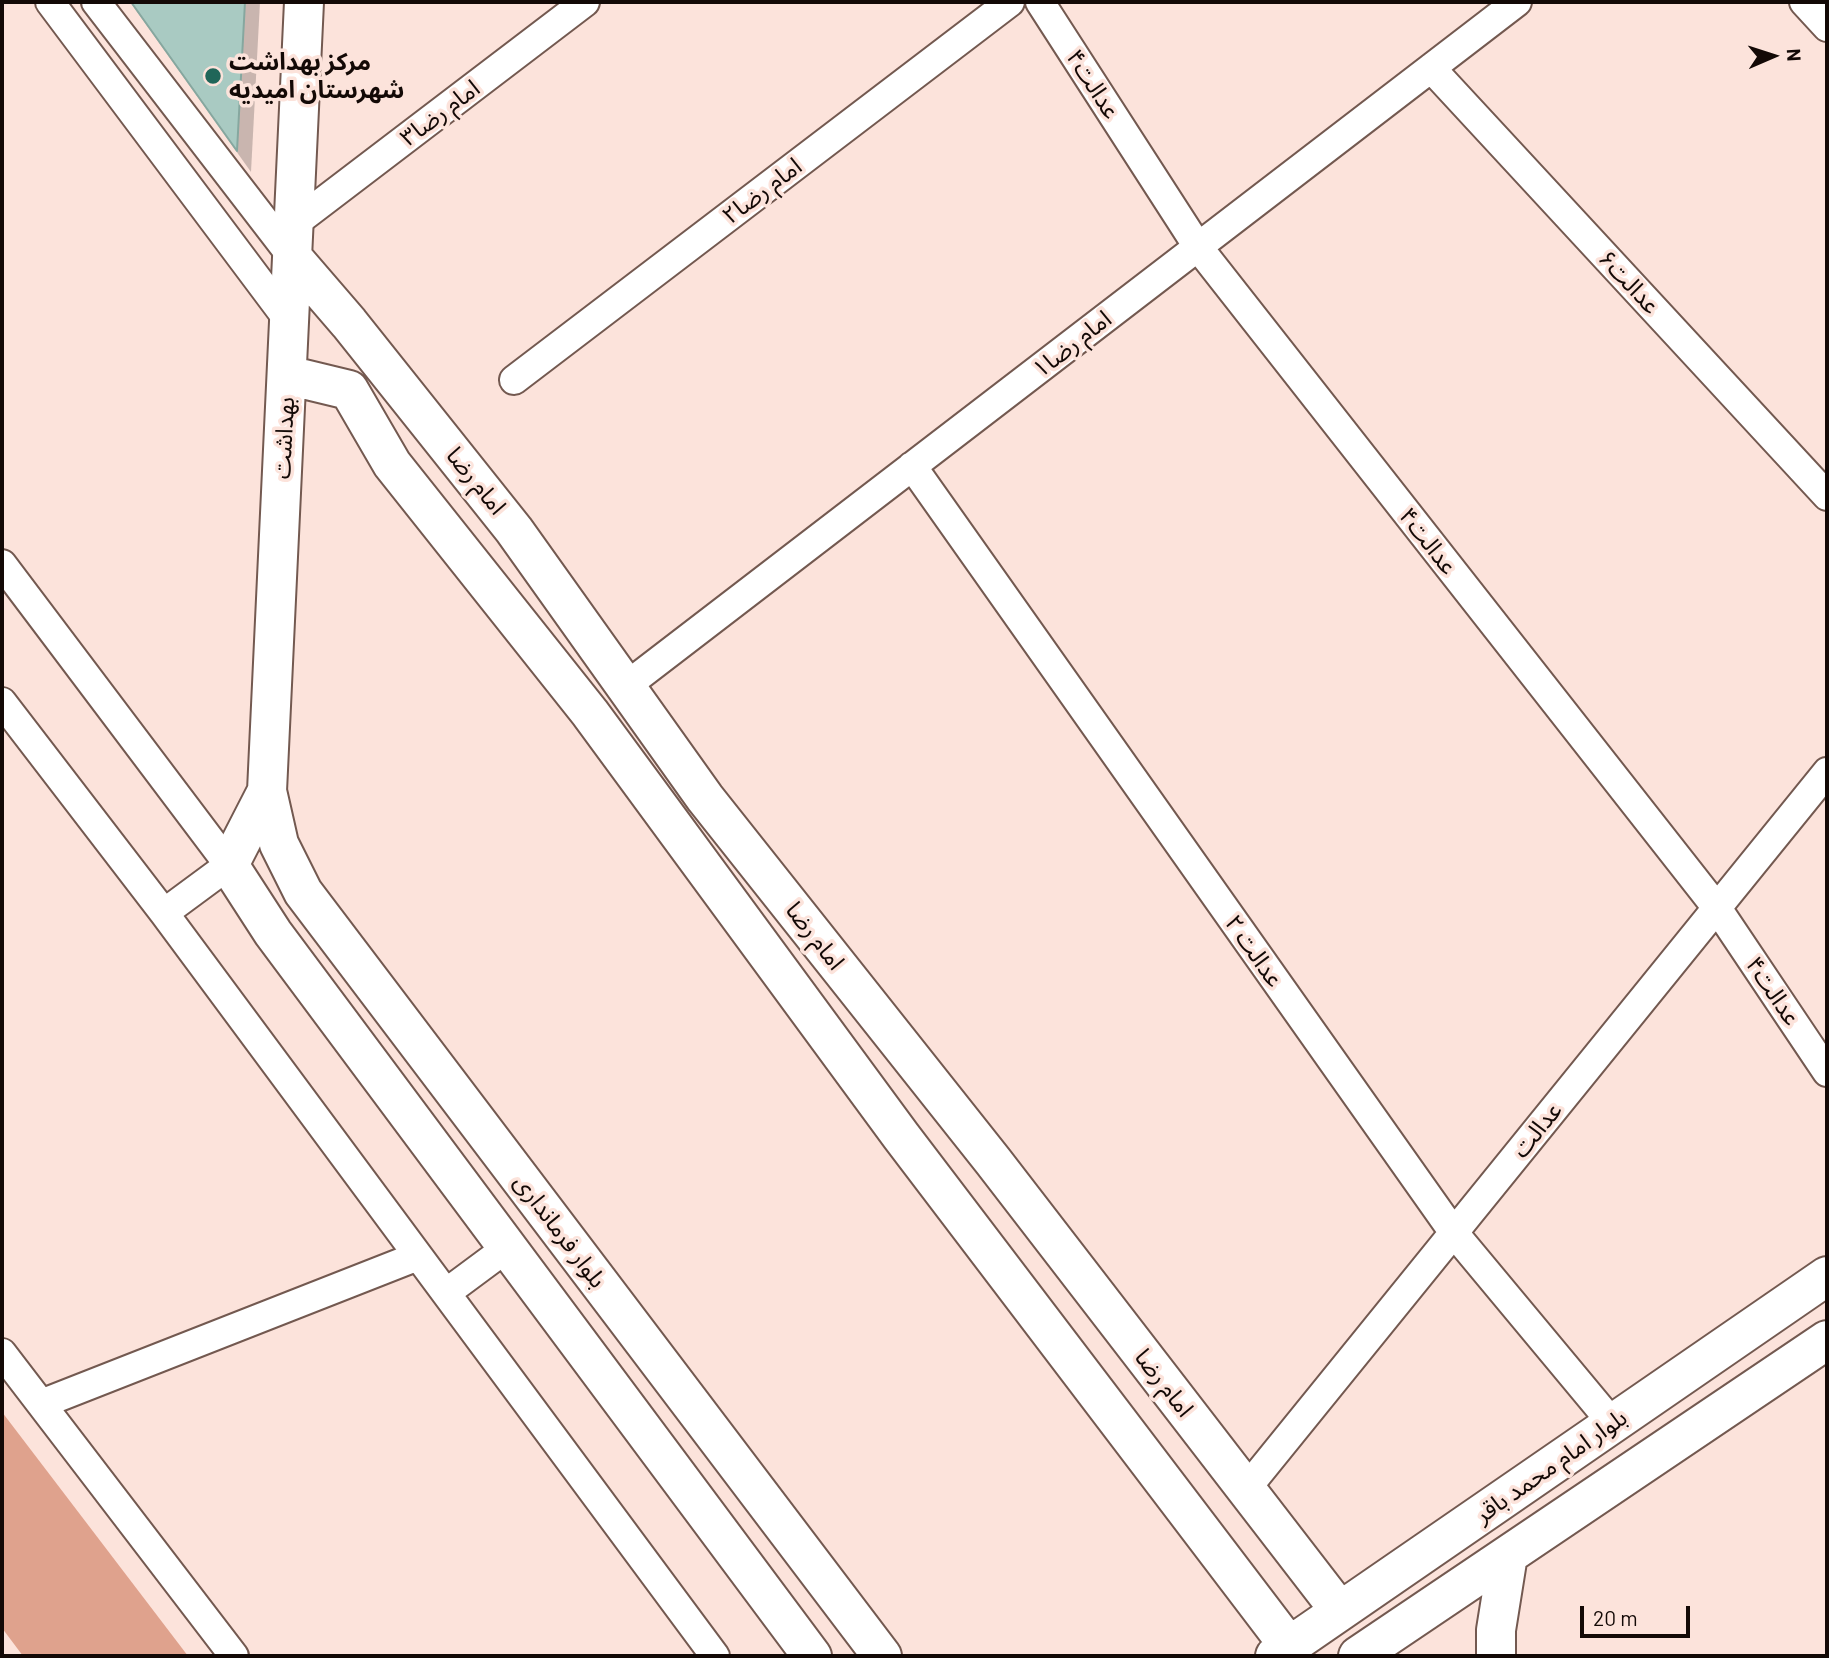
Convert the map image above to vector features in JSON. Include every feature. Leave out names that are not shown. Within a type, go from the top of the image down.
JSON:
[{"type":"street","points":[[50,2],[289,321]]},
{"type":"street","points":[[96,2],[294,241]]},
{"type":"street","name":"امام رضا۳","points":[[294,241],[585,2]]},
{"type":"street","name":"امام رضا۲","points":[[514,380],[1010,2]]},
{"type":"street","name":"عدالت۴","points":[[1040,2],[1198,247],[1717,908],[1827,1072]]},
{"type":"street","name":"امام رضا۱","points":[[626,686],[1517,2]]},
{"type":"street","points":[[1804,2],[1827,27]]},
{"type":"street","name":"بهداشت","points":[[229,865],[267,791],[307,4]]},
{"type":"street","name":"عدالت۶","points":[[1431,68],[1827,496]]},
{"type":"street","name":"امام رضا","points":[[294,241],[349,323],[514,530],[705,797],[1002,1172],[1340,1612]]},
{"type":"street","name":"امام رضا","points":[[287,375],[349,390],[392,464],[590,713],[1282,1651]]},
{"type":"street","name":"عدالت ۲","points":[[912,466],[1454,1233],[1613,1423]]},
{"type":"street","points":[[2,564],[229,865],[274,933],[812,1656]]},
{"type":"street","points":[[2,702],[164,913],[715,1656]]},
{"type":"street","name":"عدالت","points":[[1246,1489],[1827,772]]},
{"type":"street","name":"بلوار فرمانداری","points":[[267,791],[279,844],[303,892],[882,1656]]},
{"type":"street","points":[[164,913],[229,865]]},
{"type":"street","points":[[446,1293],[508,1247]]},
{"type":"street","points":[[41,1404],[418,1256]]},
{"type":"street","name":"بلوار امام محمد باقر","points":[[1282,1651],[1827,1276]]},
{"type":"street","name":"بلوار امام محمد باقر","points":[[1366,1654],[1827,1340]]},
{"type":"street","points":[[2,1353],[234,1656]]},
{"type":"street","points":[[1496,1656],[1496,1630],[1508,1555]]},
{"type":"shaded area","points":[[2,1412],[188,1656],[23,1656],[2,1628]]},
{"type":"building","name":"مرکز بهداشت شهرستان امیدیه","points":[[131,2],[245,2],[237,151]]},
{"type":"place","name":"مرکز بهداشت شهرستان امیدیه","points":[[213,76]]}]
